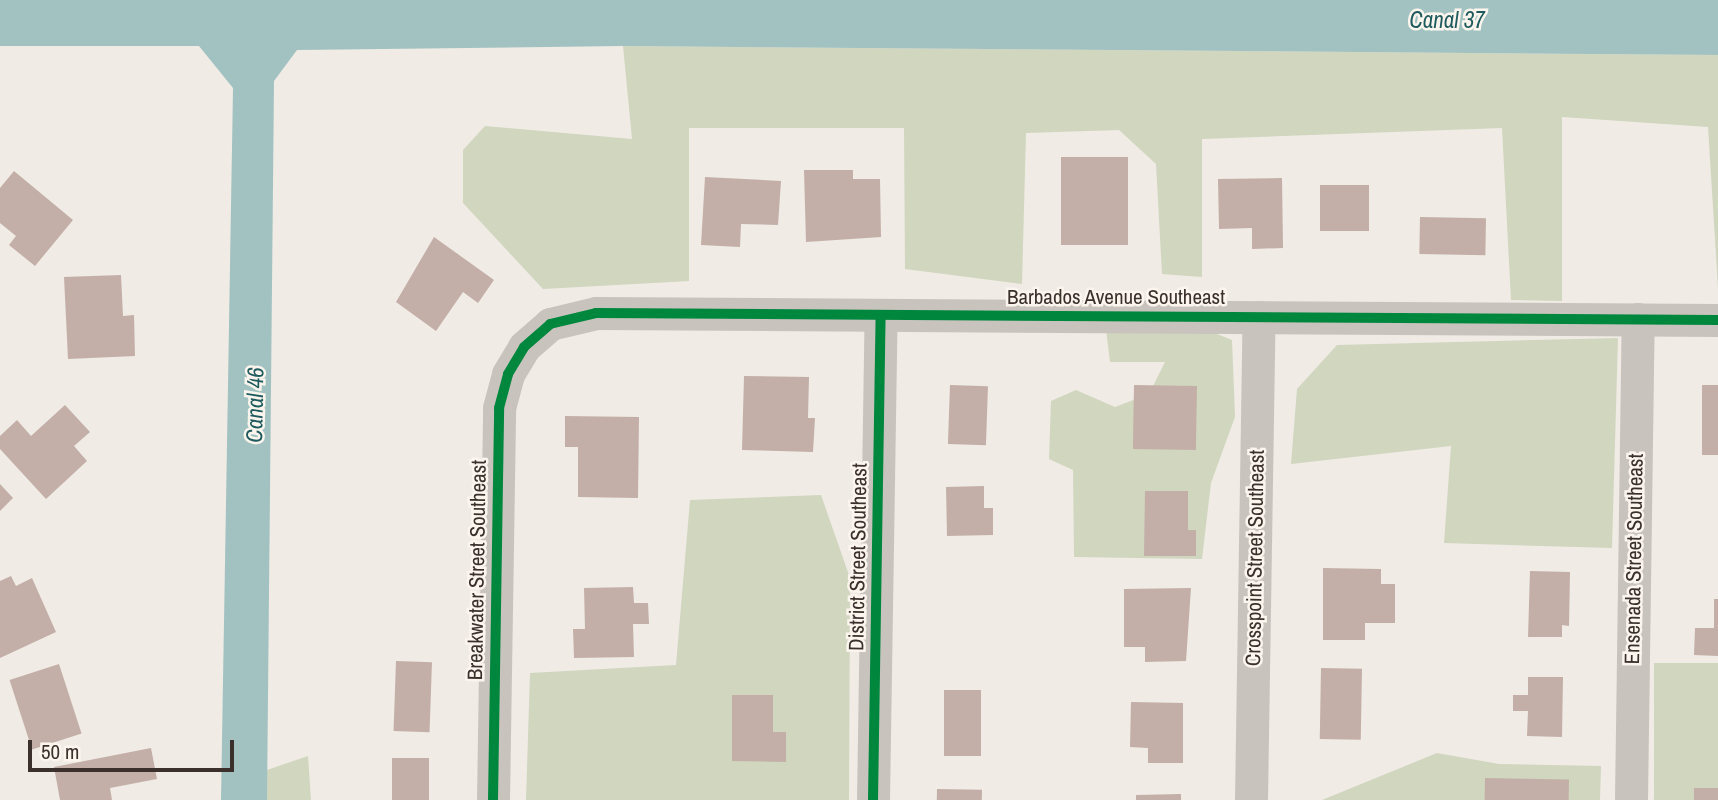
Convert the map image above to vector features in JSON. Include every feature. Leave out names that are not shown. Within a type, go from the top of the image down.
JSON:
[{"type":"street","name":"Barbados Avenue Southeast","points":[[524,347],[550,324],[596,313],[1718,320]]},
{"type":"street","name":"District Street Southeast","points":[[873,800],[881,315]]},
{"type":"street","name":"Crosspoint Street Southeast","points":[[1251,800],[1259,317]]},
{"type":"street","name":"Ensenada Street Southeast","points":[[1631,800],[1638,319]]},
{"type":"street","name":"Breakwater Street Southeast","points":[[493,800],[499,408],[508,374],[524,347]]},
{"type":"green space","points":[[623,46],[1718,55],[1718,288],[1708,127],[1562,117],[1562,301],[1511,300],[1502,128],[1202,139],[1202,277],[1162,274],[1156,164],[1119,130],[1026,133],[1022,284],[905,269],[904,128],[689,128],[689,281],[543,289],[463,203],[463,150],[485,126],[632,139]]},
{"type":"green space","points":[[1106,329],[1212,332],[1232,340],[1235,417],[1211,483],[1202,559],[1074,557],[1073,470],[1049,459],[1051,401],[1076,390],[1115,407],[1149,394],[1165,362],[1110,362]]},
{"type":"green space","points":[[1618,338],[1612,548],[1444,543],[1451,446],[1291,464],[1297,389],[1337,345]]},
{"type":"green space","points":[[821,495],[850,578],[849,800],[526,800],[530,673],[676,665],[690,500]]},
{"type":"green space","points":[[1654,663],[1718,663],[1718,800],[1654,800]]},
{"type":"green space","points":[[1437,753],[1499,764],[1601,766],[1600,800],[1322,800]]},
{"type":"green space","points":[[308,756],[311,800],[267,800],[267,770]]},
{"type":"water","points":[[0,0],[1718,0],[1718,55],[623,46],[297,50],[274,81],[267,800],[221,800],[233,88],[199,46],[0,46]]},
{"type":"building","points":[[1061,157],[1128,157],[1128,245],[1061,245]]},
{"type":"building","points":[[804,170],[853,170],[853,179],[880,179],[881,237],[806,242]]},
{"type":"building","points":[[14,171],[73,220],[35,266],[9,245],[16,236],[0,223],[0,188]]},
{"type":"building","points":[[705,177],[781,181],[778,225],[741,224],[740,247],[701,245]]},
{"type":"building","points":[[1282,178],[1283,248],[1252,249],[1252,228],[1219,229],[1218,179]]},
{"type":"building","points":[[1320,185],[1369,185],[1369,231],[1320,231]]},
{"type":"building","points":[[1420,217],[1486,218],[1485,255],[1419,254]]},
{"type":"building","points":[[434,237],[494,280],[478,303],[463,292],[436,331],[396,302]]},
{"type":"building","points":[[121,275],[123,316],[134,315],[135,356],[68,359],[64,277]]},
{"type":"building","points":[[744,376],[809,377],[808,418],[815,418],[813,452],[742,450]]},
{"type":"building","points":[[950,385],[988,386],[986,445],[948,444]]},
{"type":"building","points":[[1134,385],[1197,386],[1196,450],[1133,449]]},
{"type":"building","points":[[1702,385],[1718,385],[1718,455],[1702,455]]},
{"type":"building","points":[[65,405],[90,432],[74,446],[87,461],[46,499],[0,449],[0,436],[17,420],[31,436]]},
{"type":"building","points":[[565,416],[639,417],[638,498],[578,497],[578,447],[565,447]]},
{"type":"building","points":[[0,484],[13,498],[0,511]]},
{"type":"building","points":[[984,486],[984,508],[993,508],[993,535],[947,536],[946,487]]},
{"type":"building","points":[[1145,491],[1188,491],[1188,530],[1196,530],[1196,556],[1144,556]]},
{"type":"building","points":[[1323,568],[1381,569],[1381,584],[1395,584],[1395,623],[1365,623],[1365,640],[1323,640]]},
{"type":"building","points":[[1530,571],[1570,572],[1569,626],[1562,625],[1562,637],[1528,637]]},
{"type":"building","points":[[11,576],[16,586],[32,578],[56,632],[0,658],[0,581]]},
{"type":"building","points":[[633,587],[634,603],[648,603],[649,624],[633,624],[634,657],[574,658],[573,629],[585,629],[584,588]]},
{"type":"building","points":[[1191,588],[1186,661],[1145,662],[1145,647],[1124,647],[1124,589]]},
{"type":"building","points":[[1714,599],[1718,599],[1718,656],[1694,655],[1695,628],[1714,628]]},
{"type":"building","points":[[396,661],[432,662],[430,732],[394,731]]},
{"type":"building","points":[[59,664],[82,733],[32,749],[10,680]]},
{"type":"building","points":[[1321,668],[1362,669],[1361,740],[1320,739]]},
{"type":"building","points":[[1528,677],[1563,677],[1562,737],[1527,736],[1528,711],[1513,711],[1513,695],[1528,695]]},
{"type":"building","points":[[944,690],[981,690],[981,756],[944,756]]},
{"type":"building","points":[[732,695],[773,695],[773,732],[786,732],[786,762],[732,761]]},
{"type":"building","points":[[1131,702],[1183,703],[1183,763],[1148,763],[1148,748],[1130,747]]},
{"type":"building","points":[[151,748],[157,779],[110,788],[112,800],[60,800],[54,767]]},
{"type":"building","points":[[392,758],[429,758],[429,800],[392,800]]},
{"type":"building","points":[[1485,778],[1569,779],[1569,800],[1485,800]]},
{"type":"building","points":[[1694,788],[1718,788],[1718,800],[1694,800]]},
{"type":"building","points":[[937,789],[982,790],[982,800],[937,800]]},
{"type":"building","points":[[1181,794],[1181,800],[1136,800],[1136,795]]},
{"type":"cycle path","points":[[493,800],[499,408],[508,374],[524,347],[550,324],[596,313],[1718,320]]},
{"type":"cycle path","points":[[873,800],[881,315]]},
{"type":"water label","name":"Canal 37","points":[[1447,20]]},
{"type":"water label","name":"Canal 46","points":[[255,405]]}]
